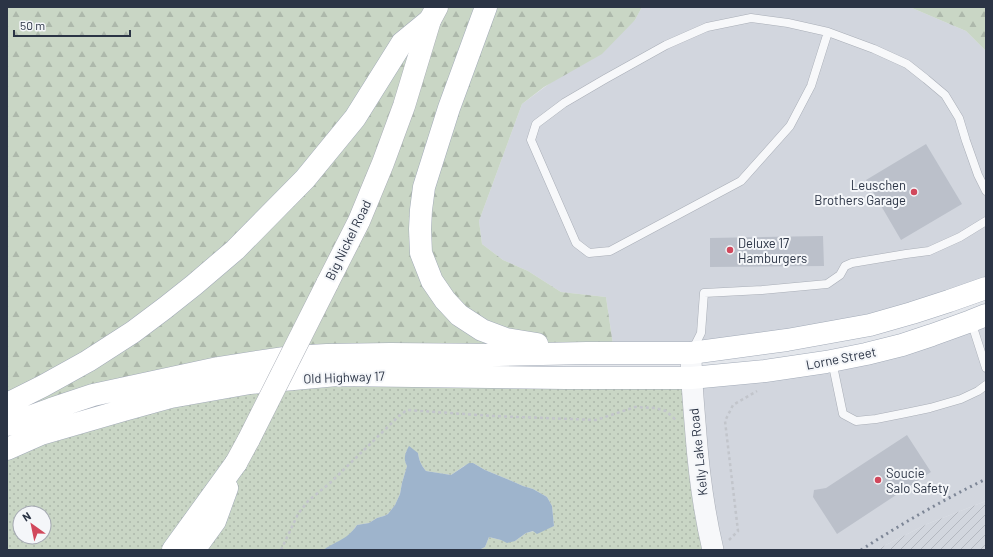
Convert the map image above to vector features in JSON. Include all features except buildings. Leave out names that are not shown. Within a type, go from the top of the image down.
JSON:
[{"type":"main road","points":[[486,7],[449,108],[424,187],[420,229],[421,253],[432,281],[445,300],[459,315],[482,330],[506,339],[553,347],[571,354]]},
{"type":"main road","points":[[7,404],[88,361],[133,332],[189,289],[235,250],[305,179],[355,118],[402,44],[433,14]]},
{"type":"main road","name":"Big Nickel Road","points":[[236,463],[359,222],[404,106],[433,14]]},
{"type":"main road","name":"Lorne Street","points":[[691,353],[794,339],[870,325],[919,311],[986,288]]},
{"type":"main road","name":"Lorne Street","points":[[691,378],[765,371],[832,361],[866,354],[902,345],[979,318]]},
{"type":"main road","name":"Old Highway 17","points":[[7,425],[93,395],[218,368],[290,357],[390,354],[498,355],[691,353]]},
{"type":"main road","name":"Old Highway 17","points":[[7,449],[41,434],[117,411],[171,397],[250,383],[337,375],[691,378]]},
{"type":"main road","points":[[173,550],[236,463]]},
{"type":"main road","points":[[194,550],[215,521],[236,463]]},
{"type":"street","name":"Kelly Lake Road","points":[[691,353],[691,378],[700,476],[707,523],[721,545]]},
{"type":"lane","points":[[828,32],[811,86],[790,126],[740,181],[610,251],[589,253],[576,243],[531,140],[536,124],[564,103],[666,45],[707,27],[751,18],[788,23],[828,32],[874,49],[907,64],[945,95],[959,118],[978,175],[986,191]]},
{"type":"lane","points":[[691,353],[701,334],[704,293],[762,290],[828,284],[840,275],[846,266],[852,263],[929,251],[960,237],[986,221]]},
{"type":"lane","points":[[979,318],[986,368]]},
{"type":"lane","points":[[832,361],[843,414],[856,421],[876,419],[938,406],[961,399],[978,391],[986,385]]},
{"type":"path","points":[[721,545],[738,531],[725,421],[733,405],[755,392],[763,390]]},
{"type":"path","points":[[281,550],[298,514],[308,501],[330,483],[399,416],[408,410],[493,416],[596,420],[635,407],[655,408],[666,411]]},
{"type":"shaded area","points":[[642,7],[908,7],[966,31],[986,51],[986,287],[869,324],[614,352],[606,297],[561,292],[528,271],[503,260],[482,244],[479,221],[522,104],[635,20]]},
{"type":"shaded area","points":[[986,316],[986,501],[927,524],[876,550],[714,550],[692,379],[765,373]]},
{"type":"shaded area","points":[[986,501],[986,550],[876,550],[927,524]]},
{"type":"green space","points":[[7,7],[642,7],[635,20],[602,54],[544,87],[522,104],[479,221],[482,244],[503,260],[528,271],[561,292],[606,297],[614,352],[326,353],[7,424]]},
{"type":"green space","points":[[908,7],[986,7],[986,51],[966,31]]},
{"type":"green space","points":[[692,379],[714,550],[479,550],[485,547],[489,537],[515,541],[526,533],[554,526],[552,506],[547,497],[533,489],[485,470],[473,463],[464,466],[451,475],[426,471],[420,462],[418,453],[406,451],[405,461],[407,466],[400,494],[395,505],[388,514],[369,523],[357,525],[344,539],[323,550],[7,550],[7,450],[252,384]]},
{"type":"water","points":[[409,446],[418,453],[420,462],[426,471],[451,475],[469,463],[473,463],[485,470],[533,489],[547,497],[552,506],[554,526],[537,534],[533,531],[526,533],[515,541],[507,543],[489,537],[485,547],[479,550],[323,550],[345,537],[357,525],[369,523],[388,514],[395,505],[400,494],[407,466],[405,456]]},
{"type":"railway","points":[[861,550],[922,513],[986,479]]},
{"type":"place","name":"Leuschen Brothers Garage","points":[[914,192]]},
{"type":"place","name":"Deluxe 17 Hamburgers","points":[[730,250]]},
{"type":"place","name":"Soucie Salo Safety","points":[[878,480]]}]
